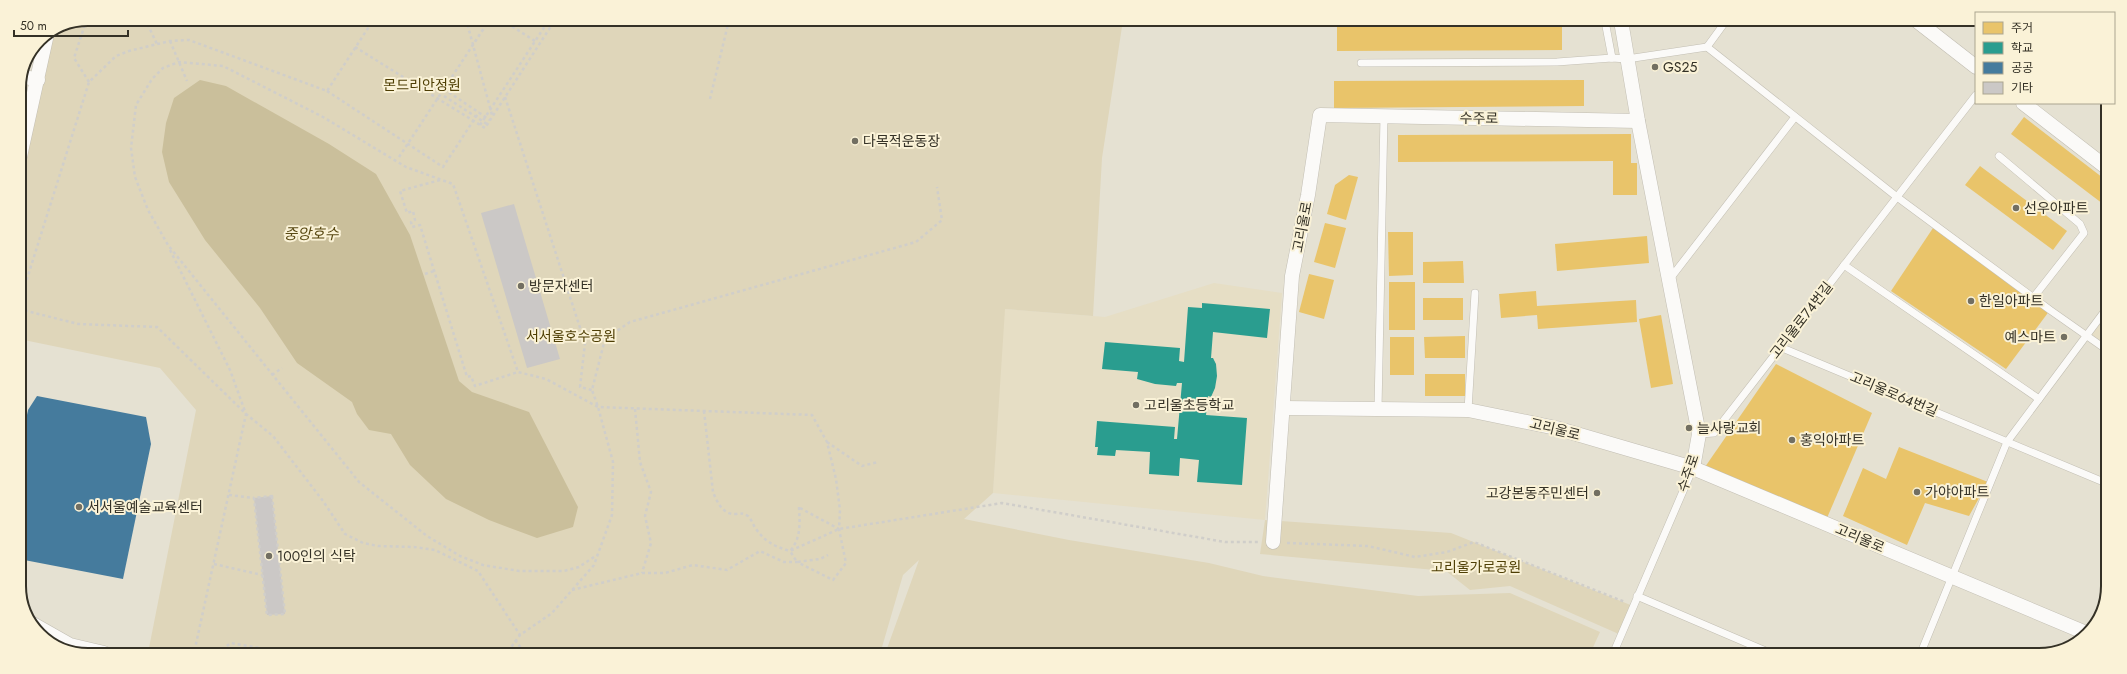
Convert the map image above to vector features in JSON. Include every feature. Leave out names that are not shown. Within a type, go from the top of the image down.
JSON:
[{"type":"street","name":"수주로","points":[[1622,26],[1638,121],[1699,434],[1693,468]]},
{"type":"street","points":[[1923,26],[1975,66]]},
{"type":"street","points":[[26,122],[38,80],[45,43]]},
{"type":"street","points":[[27,77],[38,80]]},
{"type":"street","points":[[2024,104],[2101,163]]},
{"type":"street","name":"수주로","points":[[1320,115],[1638,121]]},
{"type":"street","name":"고리울로","points":[[1320,115],[1308,195],[1292,276],[1283,408],[1468,410],[1556,428],[1693,468],[2082,630]]},
{"type":"street","points":[[1273,542],[1283,408]]},
{"type":"street","points":[[45,631],[70,645],[77,647]]},
{"type":"lane","points":[[1606,26],[1612,58]]},
{"type":"lane","points":[[1361,63],[1557,62],[1612,58],[1627,59],[1707,47],[1722,26]]},
{"type":"lane","points":[[1707,47],[1897,197],[2033,298],[2101,346]]},
{"type":"lane","name":"고리울로74번길","points":[[1699,434],[1714,433],[1975,96]]},
{"type":"lane","points":[[1378,409],[1384,116]]},
{"type":"lane","points":[[1669,280],[1795,117]]},
{"type":"lane","points":[[1999,156],[2080,224],[2084,233],[2033,298]]},
{"type":"lane","points":[[1844,265],[2039,399]]},
{"type":"lane","points":[[1468,410],[1475,293]]},
{"type":"lane","points":[[1923,648],[2007,442],[2101,316]]},
{"type":"lane","name":"고리울로64번길","points":[[1780,347],[2101,482]]},
{"type":"lane","name":"수주로","points":[[1616,648],[1693,468]]},
{"type":"lane","points":[[1637,596],[1759,648]]},
{"type":"path","points":[[85,26],[74,58],[89,82]]},
{"type":"path","points":[[148,26],[157,44]]},
{"type":"path","points":[[326,91],[369,26]]},
{"type":"path","points":[[468,26],[492,108],[493,116]]},
{"type":"path","points":[[399,157],[486,26]]},
{"type":"path","points":[[511,26],[535,41]]},
{"type":"path","points":[[480,125],[545,26]]},
{"type":"path","points":[[355,47],[485,128],[551,26]]},
{"type":"path","points":[[710,99],[728,26]]},
{"type":"path","points":[[26,282],[89,82],[116,56],[129,50],[170,41],[189,40],[326,91],[443,167],[479,112]]},
{"type":"path","points":[[170,41],[187,80]]},
{"type":"path","points":[[195,648],[246,414],[230,370],[168,244],[148,210],[135,177],[131,148],[136,105],[152,79],[163,68],[179,62],[223,66],[323,117],[406,167],[453,184],[518,372]]},
{"type":"path","points":[[444,89],[490,120]]},
{"type":"path","points":[[444,96],[488,124]]},
{"type":"path","points":[[505,97],[585,343],[580,387],[592,390]]},
{"type":"path","points":[[441,180],[400,191],[407,213],[413,211],[415,220],[410,222],[412,227],[420,225],[467,377],[471,376],[475,386],[518,372],[546,379],[598,407],[812,415],[827,442],[836,480],[840,510],[839,529],[846,563],[833,580],[797,562],[790,551],[774,546],[761,536],[746,515],[741,512],[732,513],[726,511],[717,502],[713,492],[704,411]]},
{"type":"path","points":[[510,648],[520,635],[552,613],[594,565],[612,515],[613,462],[592,390],[605,339],[630,322],[916,242],[942,220],[937,187]]},
{"type":"path","points":[[168,244],[359,482],[427,536],[460,556],[483,565],[519,571],[564,571],[579,567],[598,555]]},
{"type":"path","points":[[425,274],[434,271]]},
{"type":"path","points":[[26,311],[78,324],[157,327],[246,414],[272,436],[323,501],[345,534],[363,543],[378,546],[414,547],[435,550],[478,571],[520,635]]},
{"type":"path","points":[[272,375],[282,368]]},
{"type":"path","points":[[635,409],[640,462],[651,492],[645,516],[651,543],[642,573]]},
{"type":"path","points":[[827,442],[862,466],[878,462]]},
{"type":"path","points":[[229,494],[254,498],[272,496],[285,614],[267,615],[254,498]]},
{"type":"path","points":[[790,551],[839,529],[1002,503],[1225,542],[1273,542],[1368,546],[1415,557],[1447,552],[1474,542],[1633,606]]},
{"type":"path","points":[[790,551],[798,542],[799,508],[839,529]]},
{"type":"path","points":[[572,590],[642,573],[665,573],[693,565],[727,570],[760,551],[784,562],[820,559],[828,555]]},
{"type":"path","points":[[214,564],[262,575]]},
{"type":"path","points":[[515,640],[521,648]]},
{"type":"path","points":[[224,648],[231,643],[260,648]]},
{"type":"shaded area","name":"고리울초등학교","points":[[1214,283],[1282,293],[1265,520],[993,493],[1004,309],[1105,317]]},
{"type":"shaded area","points":[[2101,321],[2101,343],[2090,336]]},
{"type":"green space","name":"서서울호수공원","points":[[1122,26],[1102,158],[1093,316],[1005,309],[993,493],[964,519],[1069,540],[1209,563],[1263,576],[1418,596],[1510,593],[1600,632],[1593,648],[887,648],[919,560],[903,575],[882,648],[149,648],[196,410],[160,368],[26,340],[26,162],[48,40],[64,31],[76,27]]},
{"type":"green space","name":"고리울가로공원","points":[[1265,520],[1451,533],[1633,606],[1621,635],[1510,586],[1470,590],[1446,571],[1260,554]]},
{"type":"water","name":"중앙호수","points":[[200,80],[226,86],[329,144],[376,174],[410,235],[459,381],[472,392],[529,412],[578,507],[573,527],[537,538],[489,520],[446,499],[410,465],[391,434],[369,430],[357,414],[352,402],[297,363],[260,308],[205,240],[169,182],[162,152],[166,123],[174,98]]},
{"type":"building: 주거","points":[[1337,27],[1562,27],[1562,50],[1337,51]]},
{"type":"building: 주거","points":[[1584,80],[1584,106],[1334,108],[1334,81]]},
{"type":"building: 주거","name":"선우아파트","points":[[2024,117],[2101,176],[2101,202],[2011,134]]},
{"type":"building: 주거","points":[[1631,134],[1631,163],[1637,163],[1637,195],[1613,195],[1613,161],[1398,162],[1398,135]]},
{"type":"building: 주거","name":"선우아파트","points":[[1980,166],[2067,231],[2053,250],[1965,185]]},
{"type":"building: 주거","points":[[1349,175],[1358,177],[1346,220],[1327,214],[1335,185]]},
{"type":"building: 주거","points":[[1325,223],[1346,228],[1335,268],[1314,262]]},
{"type":"building: 주거","name":"한일아파트","points":[[1935,225],[2050,310],[2006,369],[1891,291]]},
{"type":"building: 주거","points":[[1388,232],[1413,232],[1413,275],[1389,276]]},
{"type":"building: 주거","points":[[1647,236],[1649,263],[1557,271],[1555,244]]},
{"type":"building: 주거","points":[[1463,261],[1464,283],[1423,283],[1423,262]]},
{"type":"building: 주거","points":[[1309,274],[1334,280],[1324,319],[1299,312]]},
{"type":"building: 주거","points":[[1389,282],[1415,282],[1415,330],[1389,330]]},
{"type":"building: 주거","points":[[1536,291],[1537,306],[1636,300],[1637,322],[1538,329],[1537,315],[1501,318],[1499,294]]},
{"type":"building: 주거","points":[[1423,298],[1463,298],[1463,320],[1423,320]]},
{"type":"building: 주거","points":[[1661,315],[1673,384],[1651,388],[1639,319]]},
{"type":"building: 주거","points":[[1465,336],[1465,358],[1425,358],[1424,337]]},
{"type":"building: 주거","points":[[1390,337],[1414,337],[1414,375],[1390,375]]},
{"type":"building: 주거","name":"홍익아파트","points":[[1776,364],[1872,413],[1827,518],[1705,467]]},
{"type":"building: 주거","points":[[1425,374],[1465,374],[1465,396],[1425,396]]},
{"type":"building: 주거","name":"가야아파트","points":[[1899,447],[1988,482],[1969,516],[1925,503],[1907,545],[1843,516],[1863,468],[1886,479]]},
{"type":"building: 학교","points":[[1202,303],[1270,309],[1267,338],[1213,332],[1211,358],[1213,358],[1216,364],[1217,376],[1215,388],[1211,397],[1208,396],[1206,415],[1247,418],[1242,485],[1197,482],[1199,460],[1180,458],[1179,476],[1149,474],[1150,452],[1116,450],[1115,456],[1097,455],[1098,447],[1095,447],[1097,421],[1175,427],[1174,439],[1177,439],[1182,383],[1177,383],[1176,386],[1155,384],[1137,379],[1138,372],[1102,369],[1105,342],[1180,348],[1179,361],[1184,362],[1188,307],[1202,308]]},
{"type":"building: 공공","name":"서서울예술교육센터","points":[[37,396],[146,417],[151,444],[123,579],[26,560],[26,420],[28,410]]},
{"type":"building: 기타","name":"방문자센터","points":[[514,204],[560,359],[527,368],[481,213]]},
{"type":"building: 기타","name":"100인의 식탁","points":[[272,496],[285,614],[267,615],[254,498]]},
{"type":"place","name":"GS25","points":[[1655,67]]},
{"type":"place","name":"다목적운동장","points":[[855,141]]},
{"type":"place","name":"선우아파트","points":[[2016,208]]},
{"type":"place","name":"방문자센터","points":[[521,286]]},
{"type":"place","name":"한일아파트","points":[[1971,301]]},
{"type":"place","name":"예스마트","points":[[2064,337]]},
{"type":"place","name":"고리울초등학교","points":[[1136,405]]},
{"type":"place","name":"늘사랑교회","points":[[1689,428]]},
{"type":"place","name":"홍익아파트","points":[[1792,440]]},
{"type":"place","name":"가야아파트","points":[[1917,492]]},
{"type":"place","name":"고강본동주민센터","points":[[1597,493]]},
{"type":"place","name":"서서울예술교육센터","points":[[79,507]]},
{"type":"place","name":"100인의 식탁","points":[[269,556]]},
{"type":"park label","name":"몬드리안정원","points":[[422,85]]}]
